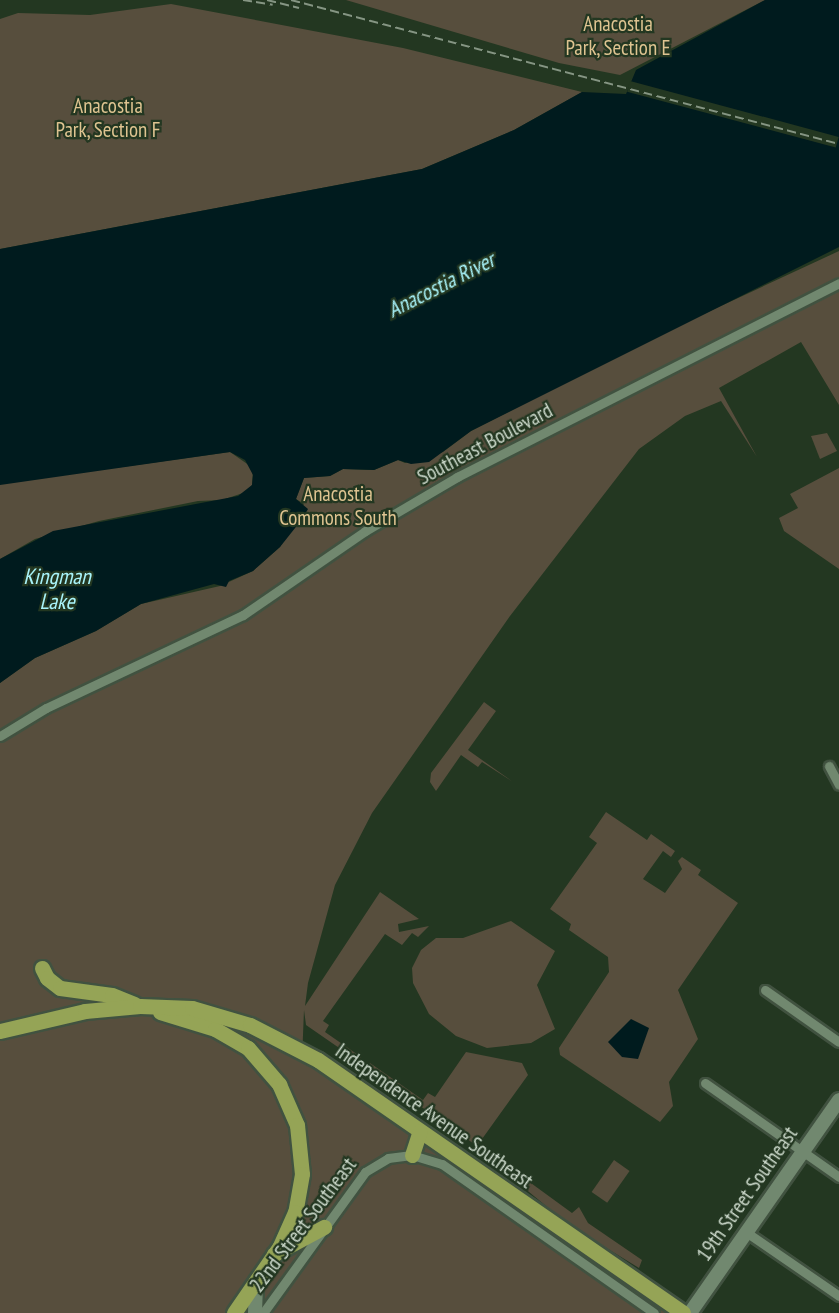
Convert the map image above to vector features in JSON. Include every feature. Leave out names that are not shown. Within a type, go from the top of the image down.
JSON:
[{"type":"main road","points":[[42,968],[47,978],[60,988],[112,995],[140,1006]]},
{"type":"main road","name":"Independence Avenue Southeast","points":[[0,1031],[85,1011],[140,1006],[232,1018],[275,1036],[318,1060],[420,1131],[486,1187],[576,1249],[683,1313]]},
{"type":"main road","name":"Independence Avenue Southeast","points":[[191,1014],[230,1036],[260,1060]]},
{"type":"main road","name":"22nd Street Southeast","points":[[238,1311],[274,1254],[298,1201],[302,1154],[291,1108],[260,1060]]},
{"type":"main road","name":"19th Street Southeast","points":[[690,1313],[839,1100]]},
{"type":"main road","points":[[412,1155],[420,1131]]},
{"type":"main road","points":[[274,1254],[324,1227]]},
{"type":"main road","points":[[255,1313],[256,1281]]},
{"type":"street","name":"Southeast Boulevard","points":[[0,736],[55,704],[243,615],[365,531],[457,477],[839,283]]},
{"type":"street","points":[[829,765],[839,785]]},
{"type":"street","points":[[765,990],[839,1042]]},
{"type":"street","points":[[705,1083],[839,1177]]},
{"type":"street","name":"Independence Avenue Southeast","points":[[412,1155],[437,1161],[486,1187]]},
{"type":"street","name":"22nd Street Southeast","points":[[263,1313],[324,1227],[370,1168],[388,1158],[412,1155]]},
{"type":"street","points":[[746,1232],[839,1296]]},
{"type":"street","name":"Independence Avenue Southeast","points":[[576,1249],[654,1313]]},
{"type":"green space","name":"Anacostia Park, Section E","points":[[346,0],[765,0],[620,75],[559,63]]},
{"type":"green space","name":"Anacostia Park, Section F","points":[[171,4],[403,48],[582,92],[514,130],[422,169],[0,249],[0,19],[18,13],[90,15]]},
{"type":"green space","name":"Anacostia Commons South","points":[[839,251],[839,405],[801,342],[719,388],[757,457],[721,401],[685,416],[639,449],[510,616],[372,813],[335,885],[308,983],[305,1006],[380,892],[419,919],[398,924],[399,932],[429,926],[418,937],[412,933],[402,945],[385,934],[323,1021],[329,1025],[325,1032],[361,1057],[358,1061],[306,1025],[304,1010],[302,1060],[666,1313],[0,1313],[0,683],[35,658],[96,631],[141,604],[220,586],[253,571],[280,547],[304,504],[296,499],[304,478],[330,476],[343,469],[374,470],[398,460],[405,463],[443,452],[471,431],[652,338]]},
{"type":"green space","points":[[827,433],[837,451],[820,459],[811,436]]},
{"type":"green space","points":[[0,439],[115,468],[230,452],[253,468],[252,485],[246,492],[222,500],[198,501],[99,521],[35,539],[0,559]]},
{"type":"green space","points":[[839,468],[839,569],[784,531],[779,518],[798,508],[790,494]]},
{"type":"green space","points":[[484,702],[496,711],[468,750],[513,782],[482,762],[478,767],[461,755],[436,791],[430,782],[431,773]]},
{"type":"green space","points":[[606,812],[647,840],[651,834],[675,851],[671,857],[663,851],[643,879],[665,893],[682,869],[678,861],[682,857],[701,870],[698,875],[738,903],[678,990],[698,1039],[669,1082],[673,1106],[660,1122],[560,1055],[559,1048],[609,972],[608,957],[569,930],[571,924],[550,909],[597,843],[589,837]]},
{"type":"green space","points":[[511,921],[555,951],[537,985],[555,1029],[531,1043],[487,1048],[456,1036],[429,1014],[413,983],[412,968],[421,950],[436,938],[463,938]]},
{"type":"green space","points":[[466,1052],[522,1063],[528,1075],[477,1146],[366,1068],[370,1063],[423,1100],[428,1093],[435,1097]]},
{"type":"green space","points":[[614,1160],[630,1171],[607,1203],[592,1192]]},
{"type":"green space","points":[[524,1178],[572,1213],[579,1207],[588,1223],[642,1260],[639,1268],[569,1225],[523,1187]]},
{"type":"water","points":[[765,0],[839,0],[839,247],[471,431],[429,462],[411,464],[398,460],[374,470],[343,469],[330,476],[304,478],[296,499],[308,509],[280,547],[253,571],[229,581],[226,587],[214,584],[141,604],[96,631],[35,658],[0,683],[0,559],[53,531],[238,496],[252,485],[253,475],[245,460],[230,452],[0,485],[0,249],[422,169],[514,130],[582,92],[626,94],[636,70]]},
{"type":"water","points":[[631,1019],[649,1028],[638,1059],[622,1057],[608,1042]]},
{"type":"pier","points":[[630,81],[839,137],[836,148],[627,92]]},
{"type":"railway","points":[[243,0],[273,5]]},
{"type":"railway","points":[[267,0],[299,8]]},
{"type":"railway","points":[[291,0],[839,144]]},
{"type":"water label","name":"Anacostia River","points":[[441,285]]},
{"type":"water label","name":"Kingman Lake","points":[[57,588]]}]
